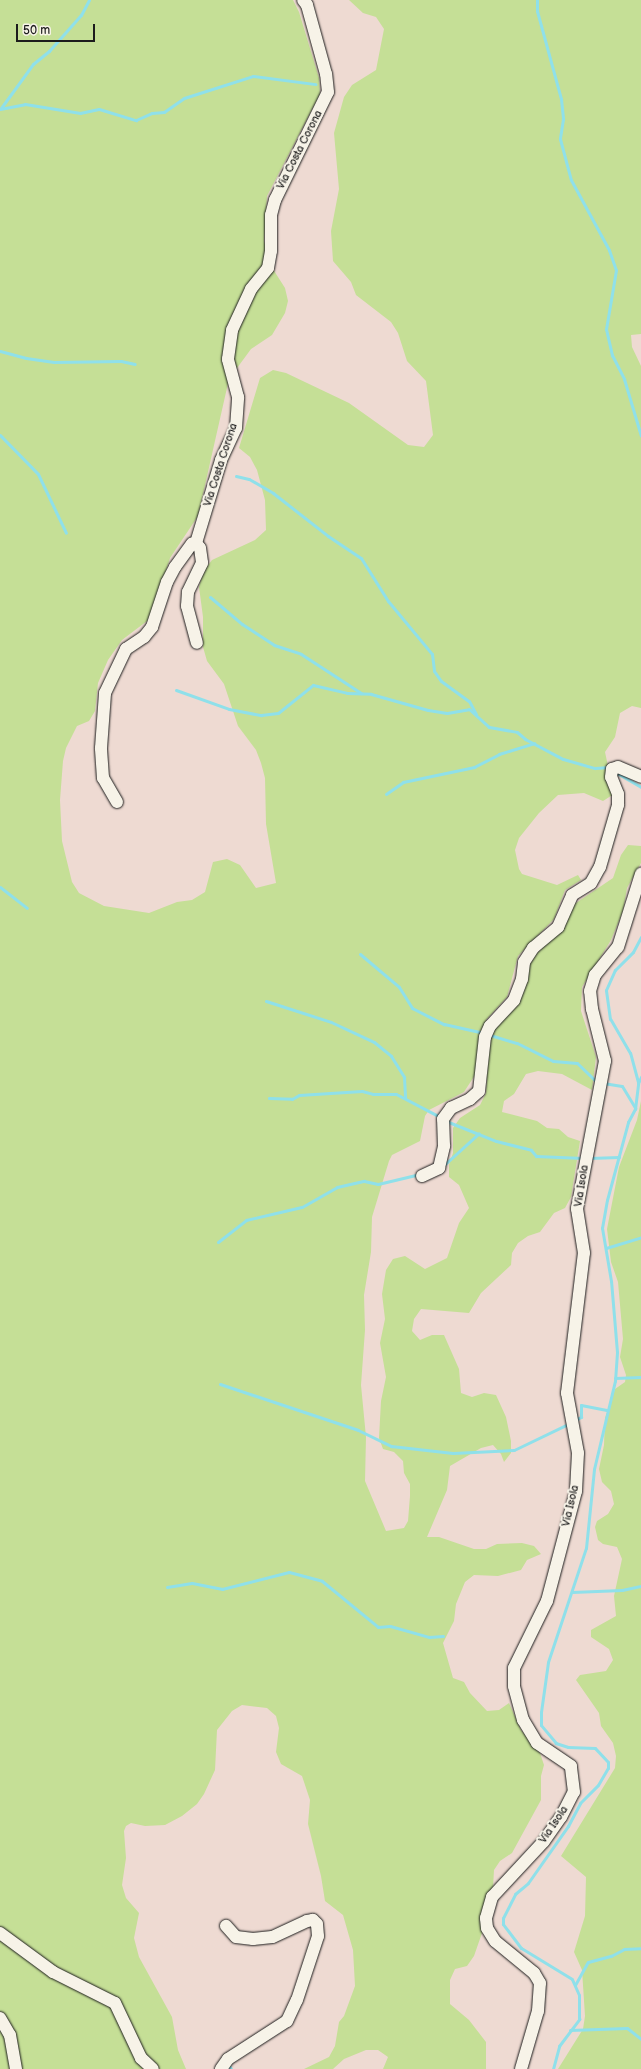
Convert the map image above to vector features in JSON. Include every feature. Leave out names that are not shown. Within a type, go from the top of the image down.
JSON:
[{"type":"street","name":"Via Costa Corona","points":[[117,802],[103,778],[101,748],[105,693],[126,649],[144,637],[152,627],[175,566],[192,544],[196,543],[221,460],[236,428],[238,397],[228,359],[232,330],[251,289],[268,268],[271,251],[271,215],[275,200],[328,92],[326,74],[307,6],[303,0]]},
{"type":"street","points":[[196,543],[200,548],[202,563],[188,592],[186,606],[197,643]]},
{"type":"street","points":[[422,1176],[439,1168],[444,1146],[443,1119],[452,1108],[470,1099],[479,1091],[485,1037],[490,1026],[514,1000],[522,979],[524,962],[533,948],[558,927],[572,895],[591,883],[600,867],[618,805],[618,794],[611,777],[612,769],[618,767],[641,777]]},
{"type":"street","name":"Via Isola","points":[[521,2069],[538,2011],[540,1983],[534,1973],[495,1941],[487,1928],[486,1918],[492,1897],[544,1841],[561,1817],[574,1792],[571,1766],[538,1743],[523,1720],[514,1686],[514,1668],[547,1601],[576,1490],[578,1453],[567,1393],[584,1253],[577,1209],[605,1061],[592,1009],[590,991],[595,975],[618,947],[641,874]]},
{"type":"street","points":[[221,2069],[228,2059],[287,2021],[297,2000],[318,1936],[317,1924],[313,1920],[272,1936],[253,1938],[236,1937],[226,1926]]},
{"type":"street","points":[[0,1933],[53,1972],[115,2003],[142,2058],[153,2069]]},
{"type":"street","points":[[0,2018],[10,2035],[16,2069]]},
{"type":"green space","points":[[0,0],[293,0],[299,12],[319,78],[320,94],[267,196],[264,241],[271,266],[285,288],[288,301],[285,313],[272,335],[251,349],[229,379],[198,516],[170,558],[151,618],[122,640],[108,660],[98,683],[95,711],[89,721],[77,726],[66,748],[63,761],[60,800],[62,841],[72,882],[79,893],[104,906],[149,913],[177,902],[192,900],[205,892],[213,862],[227,859],[240,865],[256,888],[276,883],[266,824],[265,778],[256,750],[238,726],[224,684],[207,661],[203,647],[203,617],[199,587],[203,572],[212,560],[255,540],[266,530],[265,500],[257,470],[250,457],[239,448],[260,378],[273,370],[286,373],[349,403],[408,445],[424,447],[433,435],[426,381],[407,361],[398,333],[391,322],[356,295],[351,282],[333,261],[331,231],[339,189],[334,133],[344,97],[352,85],[376,70],[384,29],[376,17],[363,13],[349,0],[641,0],[641,334],[631,335],[632,347],[641,366],[641,708],[632,706],[620,713],[615,737],[605,752],[614,794],[603,801],[584,793],[558,795],[539,813],[519,838],[515,850],[519,869],[522,874],[557,885],[578,875],[581,880],[565,890],[554,919],[518,956],[507,997],[486,1020],[477,1072],[464,1092],[429,1110],[425,1116],[420,1141],[392,1155],[372,1217],[371,1252],[364,1295],[365,1330],[361,1385],[366,1437],[365,1481],[386,1531],[404,1528],[408,1521],[410,1484],[404,1473],[403,1461],[394,1452],[383,1449],[379,1438],[381,1401],[386,1377],[380,1343],[385,1319],[382,1294],[386,1270],[393,1259],[405,1256],[425,1269],[447,1258],[459,1223],[469,1208],[459,1185],[449,1177],[449,1165],[453,1153],[453,1128],[460,1118],[480,1105],[486,1093],[489,1041],[493,1029],[518,1005],[530,964],[537,953],[564,928],[573,905],[613,878],[621,855],[628,845],[641,846],[641,863],[627,888],[623,911],[611,940],[582,987],[581,1011],[596,1057],[592,1090],[562,1074],[538,1071],[526,1074],[514,1094],[504,1101],[502,1112],[537,1121],[547,1128],[559,1129],[568,1137],[580,1141],[571,1197],[565,1208],[554,1213],[540,1232],[528,1236],[518,1243],[512,1253],[511,1265],[481,1293],[469,1313],[421,1309],[414,1319],[412,1331],[420,1340],[432,1335],[444,1335],[459,1369],[461,1393],[472,1397],[484,1393],[496,1395],[506,1417],[511,1441],[511,1453],[504,1462],[501,1454],[493,1445],[481,1448],[450,1466],[447,1490],[427,1537],[439,1537],[474,1549],[486,1549],[497,1544],[522,1543],[534,1546],[541,1554],[527,1560],[521,1570],[498,1576],[474,1575],[465,1582],[456,1604],[454,1621],[443,1643],[453,1678],[464,1682],[470,1693],[487,1711],[499,1710],[509,1703],[521,1730],[540,1753],[544,1765],[541,1776],[541,1800],[512,1853],[500,1861],[494,1870],[493,1888],[483,1909],[482,1933],[474,1956],[467,1966],[455,1969],[450,1980],[450,2004],[469,2020],[486,2042],[486,2069],[383,2069],[388,2057],[378,2050],[366,2050],[344,2059],[333,2069],[304,2069],[329,2057],[335,2046],[339,2022],[344,2016],[355,1986],[353,1950],[343,1915],[325,1901],[321,1876],[308,1824],[310,1800],[302,1776],[281,1764],[276,1752],[279,1728],[276,1716],[267,1708],[242,1705],[232,1711],[217,1730],[215,1770],[204,1794],[197,1804],[182,1816],[165,1825],[145,1826],[131,1823],[126,1826],[124,1831],[126,1858],[122,1885],[126,1898],[139,1913],[134,1938],[139,1957],[172,2017],[178,2050],[186,2069],[0,2069]]},
{"type":"green space","points":[[641,1101],[641,2069],[558,2069],[583,2029],[585,2016],[582,1970],[574,1952],[585,1916],[586,1877],[561,1856],[615,1768],[616,1756],[613,1743],[601,1726],[599,1713],[576,1680],[580,1675],[606,1671],[613,1660],[609,1649],[591,1637],[591,1630],[616,1616],[614,1596],[622,1559],[617,1547],[603,1544],[598,1540],[595,1527],[597,1521],[608,1514],[614,1504],[611,1491],[602,1482],[599,1469],[604,1445],[605,1418],[615,1389],[625,1382],[626,1375],[620,1357],[623,1339],[618,1282],[611,1262],[607,1229],[619,1167],[637,1120]]},
{"type":"waterway","points":[[1,108],[33,64],[49,51],[81,15],[89,0]]},
{"type":"waterway","points":[[537,0],[537,11],[561,99],[563,119],[560,139],[571,180],[609,250],[616,270],[606,329],[612,355],[624,379],[641,436]]},
{"type":"waterway","points":[[0,109],[25,104],[80,113],[99,109],[136,120],[152,113],[164,112],[184,98],[253,76],[315,84]]},
{"type":"waterway","points":[[0,351],[26,358],[54,362],[121,361],[135,364]]},
{"type":"waterway","points":[[0,435],[38,474],[66,533]]},
{"type":"waterway","points":[[236,476],[249,479],[273,493],[328,536],[361,558],[388,601],[432,654],[434,671],[441,681],[469,701],[476,714]]},
{"type":"waterway","points":[[210,597],[242,624],[274,645],[301,654],[361,693]]},
{"type":"waterway","points":[[176,690],[229,709],[261,715],[278,713],[313,685],[347,693],[371,694],[428,710],[447,713],[469,709],[489,727],[517,732],[525,739],[563,759],[595,768],[609,767]]},
{"type":"waterway","points":[[386,794],[403,782],[474,767],[499,754],[534,743]]},
{"type":"waterway","points":[[615,772],[641,787]]},
{"type":"waterway","points":[[0,887],[27,908]]},
{"type":"waterway","points":[[638,1082],[630,1053],[610,1019],[606,990],[615,970],[633,952],[641,937]]},
{"type":"waterway","points":[[360,954],[399,987],[412,1008],[444,1024],[484,1033]]},
{"type":"waterway","points":[[266,1001],[331,1022],[374,1042],[391,1056],[404,1077],[405,1097]]},
{"type":"waterway","points":[[490,1035],[517,1043],[553,1061],[577,1063],[598,1083]]},
{"type":"waterway","points":[[553,2069],[559,2046],[579,2019],[579,1995],[572,1979],[521,1948],[503,1924],[503,1918],[515,1894],[528,1883],[568,1826],[580,1803],[598,1785],[608,1768],[608,1762],[595,1748],[568,1747],[556,1743],[541,1725],[541,1712],[548,1662],[586,1548],[594,1469],[615,1381],[617,1352],[611,1281],[602,1228],[607,1200],[628,1122],[635,1109],[638,1083],[641,1077]]},
{"type":"waterway","points":[[603,1083],[622,1086],[635,1108]]},
{"type":"waterway","points":[[269,1098],[292,1099],[299,1095],[362,1091],[373,1094],[396,1094],[440,1117]]},
{"type":"waterway","points":[[446,1121],[496,1141],[531,1150],[536,1156],[583,1158]]},
{"type":"waterway","points":[[444,1165],[479,1133]]},
{"type":"waterway","points":[[589,1158],[619,1157]]},
{"type":"waterway","points":[[218,1242],[246,1220],[302,1207],[337,1187],[364,1181],[378,1184],[420,1174]]},
{"type":"waterway","points":[[606,1248],[641,1237]]},
{"type":"waterway","points":[[615,1378],[641,1377]]},
{"type":"waterway","points":[[220,1384],[358,1430],[391,1446],[453,1453],[514,1450],[570,1423]]},
{"type":"waterway","points":[[575,1420],[581,1417],[581,1405],[607,1410]]},
{"type":"waterway","points":[[167,1587],[192,1583],[222,1589],[289,1572],[322,1581],[378,1627],[390,1626],[429,1637],[443,1636]]},
{"type":"waterway","points":[[572,1592],[622,1590],[641,1586]]},
{"type":"waterway","points":[[575,1985],[588,1962],[611,1956],[624,1949],[641,1948]]},
{"type":"waterway","points":[[570,2030],[627,2028],[641,2039]]},
{"type":"waterway","points":[[228,2064],[231,2069]]}]
